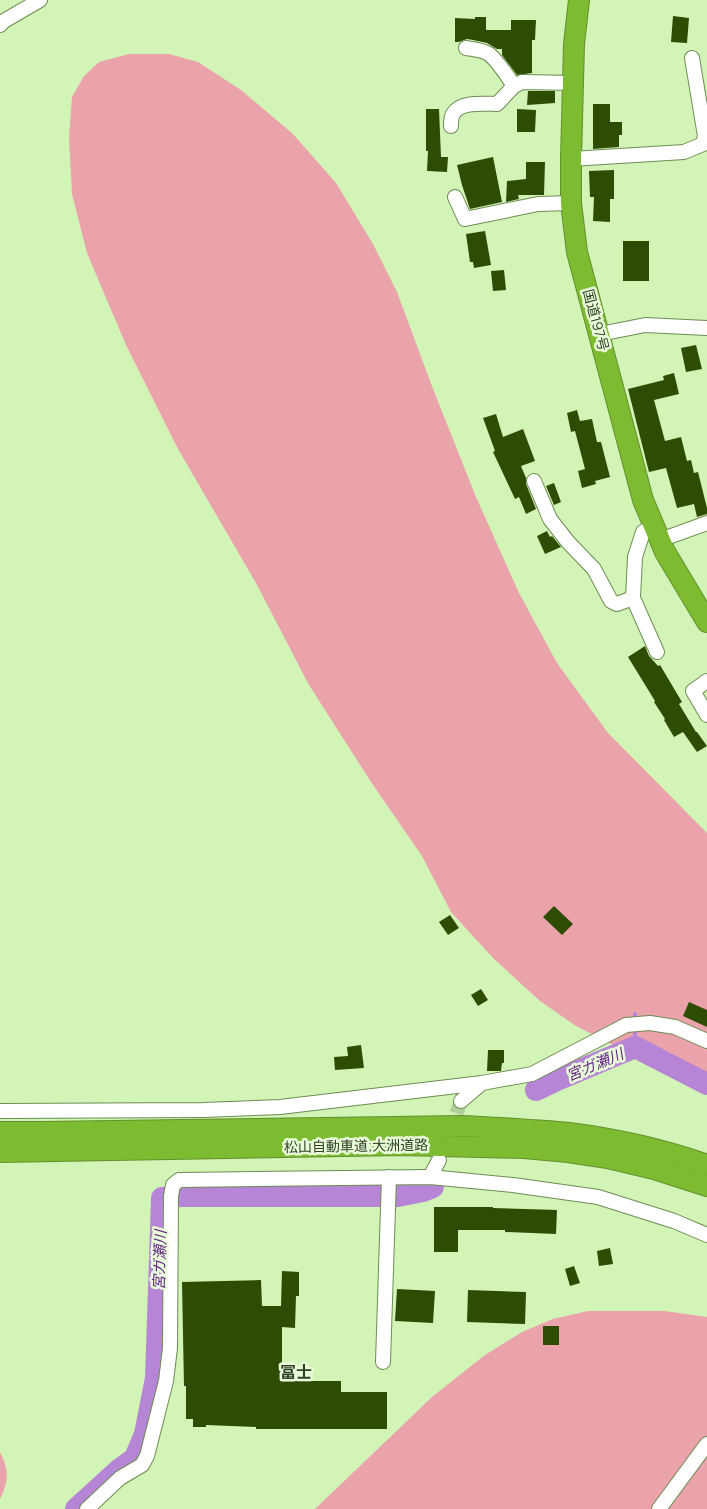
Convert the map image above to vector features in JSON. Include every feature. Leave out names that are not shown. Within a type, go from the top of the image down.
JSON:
[{"type":"highway","name":"国道197号","points":[[579,0],[574,44],[571,159],[571,202],[577,252],[643,500],[665,552],[707,622]]},
{"type":"highway","name":"松山自動車道;大洲道路","points":[[0,1132],[462,1126],[570,1133],[612,1140],[707,1165]]},
{"type":"highway","name":"松山自動車道;大洲道路","points":[[0,1152],[401,1145],[524,1148],[608,1158],[682,1177],[707,1186]]},
{"type":"highway","points":[[682,1177],[707,1190]]},
{"type":"street","points":[[0,25],[40,0]]},
{"type":"street","points":[[466,48],[488,54],[514,86]]},
{"type":"street","points":[[571,159],[684,152],[706,140],[692,58]]},
{"type":"street","points":[[451,126],[452,115],[457,109],[464,106],[497,104],[514,86],[522,82],[573,84]]},
{"type":"street","points":[[455,197],[465,219],[538,204],[571,202]]},
{"type":"street","points":[[600,334],[645,325],[707,328]]},
{"type":"street","points":[[534,481],[550,519],[568,542],[594,569],[611,601],[617,604],[633,598]]},
{"type":"street","points":[[657,652],[633,598],[635,557],[643,532],[657,533],[707,524]]},
{"type":"street","points":[[707,681],[693,691],[707,715]]},
{"type":"street","points":[[0,1111],[193,1110],[280,1107],[482,1083],[532,1074],[626,1026],[650,1023],[675,1027],[707,1041]]},
{"type":"street","points":[[461,1101],[482,1083]]},
{"type":"street","points":[[430,1177],[439,1160]]},
{"type":"street","points":[[383,1362],[389,1177]]},
{"type":"street","points":[[87,1509],[120,1478],[142,1465],[147,1456],[166,1381],[170,1348],[171,1196],[173,1185],[178,1180],[430,1177],[513,1185],[598,1197],[674,1220],[707,1235]]},
{"type":"street","points":[[659,1509],[707,1444]]},
{"type":"shaded area","points":[[129,54],[169,54],[198,62],[241,90],[293,134],[336,183],[373,244],[397,292],[476,497],[519,593],[557,663],[608,733],[707,833],[707,1082],[679,1075],[576,1026],[540,1001],[493,958],[451,912],[422,856],[371,782],[309,685],[256,583],[178,449],[126,345],[87,253],[72,194],[69,138],[72,97],[84,76],[99,62]]},
{"type":"shaded area","points":[[588,1311],[664,1311],[707,1317],[707,1509],[315,1509],[432,1397],[485,1355],[522,1332],[553,1319]]},
{"type":"shaded area","points":[[0,1452],[7,1476],[0,1499]]},
{"type":"building","points":[[673,16],[689,18],[687,43],[671,42]]},
{"type":"building","points":[[475,17],[486,17],[486,30],[511,30],[511,20],[536,20],[535,40],[532,40],[532,73],[517,75],[502,55],[502,49],[497,49],[487,43],[467,39],[455,42],[455,18],[475,19]]},
{"type":"building","points":[[528,91],[555,91],[555,103],[527,105]]},
{"type":"building","points":[[593,104],[610,104],[610,122],[622,122],[622,135],[619,135],[619,147],[593,149]]},
{"type":"building","points":[[426,109],[439,109],[441,157],[448,157],[447,172],[427,171]]},
{"type":"building","points":[[517,109],[536,110],[535,132],[517,132]]},
{"type":"building","points":[[493,157],[502,202],[470,209],[457,165]]},
{"type":"building","points":[[526,162],[545,162],[544,195],[518,195],[519,199],[506,202],[507,181],[526,179]]},
{"type":"building","points":[[614,170],[614,199],[610,199],[610,222],[593,221],[594,197],[590,197],[589,171]]},
{"type":"building","points":[[485,231],[491,265],[474,268],[473,262],[470,262],[466,234]]},
{"type":"building","points":[[623,241],[649,241],[649,281],[623,281]]},
{"type":"building","points":[[504,270],[506,290],[493,291],[491,271]]},
{"type":"building","points":[[696,345],[702,369],[686,372],[681,348]]},
{"type":"building","points":[[674,373],[679,394],[654,400],[665,441],[681,437],[687,461],[691,460],[694,473],[698,472],[707,514],[697,517],[694,504],[677,508],[666,468],[649,472],[628,389],[664,380],[663,376]]},
{"type":"building","points":[[577,410],[580,421],[592,419],[597,442],[601,442],[610,477],[595,481],[596,484],[582,488],[578,471],[585,469],[575,431],[571,432],[567,413]]},
{"type":"building","points":[[496,414],[503,437],[523,429],[535,461],[521,466],[536,509],[526,514],[519,497],[515,499],[493,452],[495,451],[483,418]]},
{"type":"building","points":[[554,483],[561,502],[554,505],[546,486]]},
{"type":"building","points":[[547,531],[550,537],[552,536],[561,547],[545,554],[537,536]]},
{"type":"building","points":[[645,646],[649,656],[658,666],[660,665],[682,702],[679,704],[707,746],[697,752],[683,732],[674,737],[628,657]]},
{"type":"building","points":[[554,906],[573,924],[562,935],[543,917]]},
{"type":"building","points":[[450,915],[459,928],[448,935],[439,922]]},
{"type":"building","points":[[481,989],[488,1000],[478,1006],[471,995]]},
{"type":"building","points":[[689,1002],[707,1010],[707,1027],[683,1016]]},
{"type":"building","points":[[361,1045],[364,1068],[335,1070],[334,1057],[348,1056],[347,1047]]},
{"type":"building","points":[[488,1050],[504,1050],[504,1063],[502,1063],[501,1071],[487,1071]]},
{"type":"building","points":[[434,1207],[557,1210],[556,1234],[505,1232],[505,1230],[458,1230],[458,1252],[434,1252]]},
{"type":"building","points":[[610,1248],[613,1264],[599,1266],[597,1251]]},
{"type":"building","points":[[574,1266],[580,1283],[570,1286],[565,1269]]},
{"type":"building","points":[[282,1271],[299,1272],[299,1296],[296,1296],[295,1328],[282,1327],[282,1381],[341,1381],[341,1392],[387,1392],[387,1429],[256,1429],[256,1427],[206,1425],[206,1427],[193,1427],[193,1419],[186,1419],[182,1282],[261,1280],[262,1306],[281,1306]]},
{"type":"building","points":[[397,1289],[435,1291],[433,1323],[395,1321]]},
{"type":"building","points":[[468,1290],[526,1292],[525,1324],[467,1322]]},
{"type":"building","points":[[543,1326],[559,1326],[559,1345],[543,1345]]},
{"type":"waterway","points":[[635,1014],[635,1047]]},
{"type":"waterway","name":"宮ガ瀬川","points":[[536,1090],[635,1047],[707,1084]]},
{"type":"waterway","name":"宮ガ瀬川","points":[[398,1196],[433,1187]]},
{"type":"waterway","name":"宮ガ瀬川","points":[[76,1509],[135,1458],[145,1434],[156,1378],[162,1198],[181,1196],[379,1196]]},
{"type":"tunnel","points":[[449,1133],[461,1101]]},
{"type":"district","name":"冨士","points":[[296,1372]]}]
